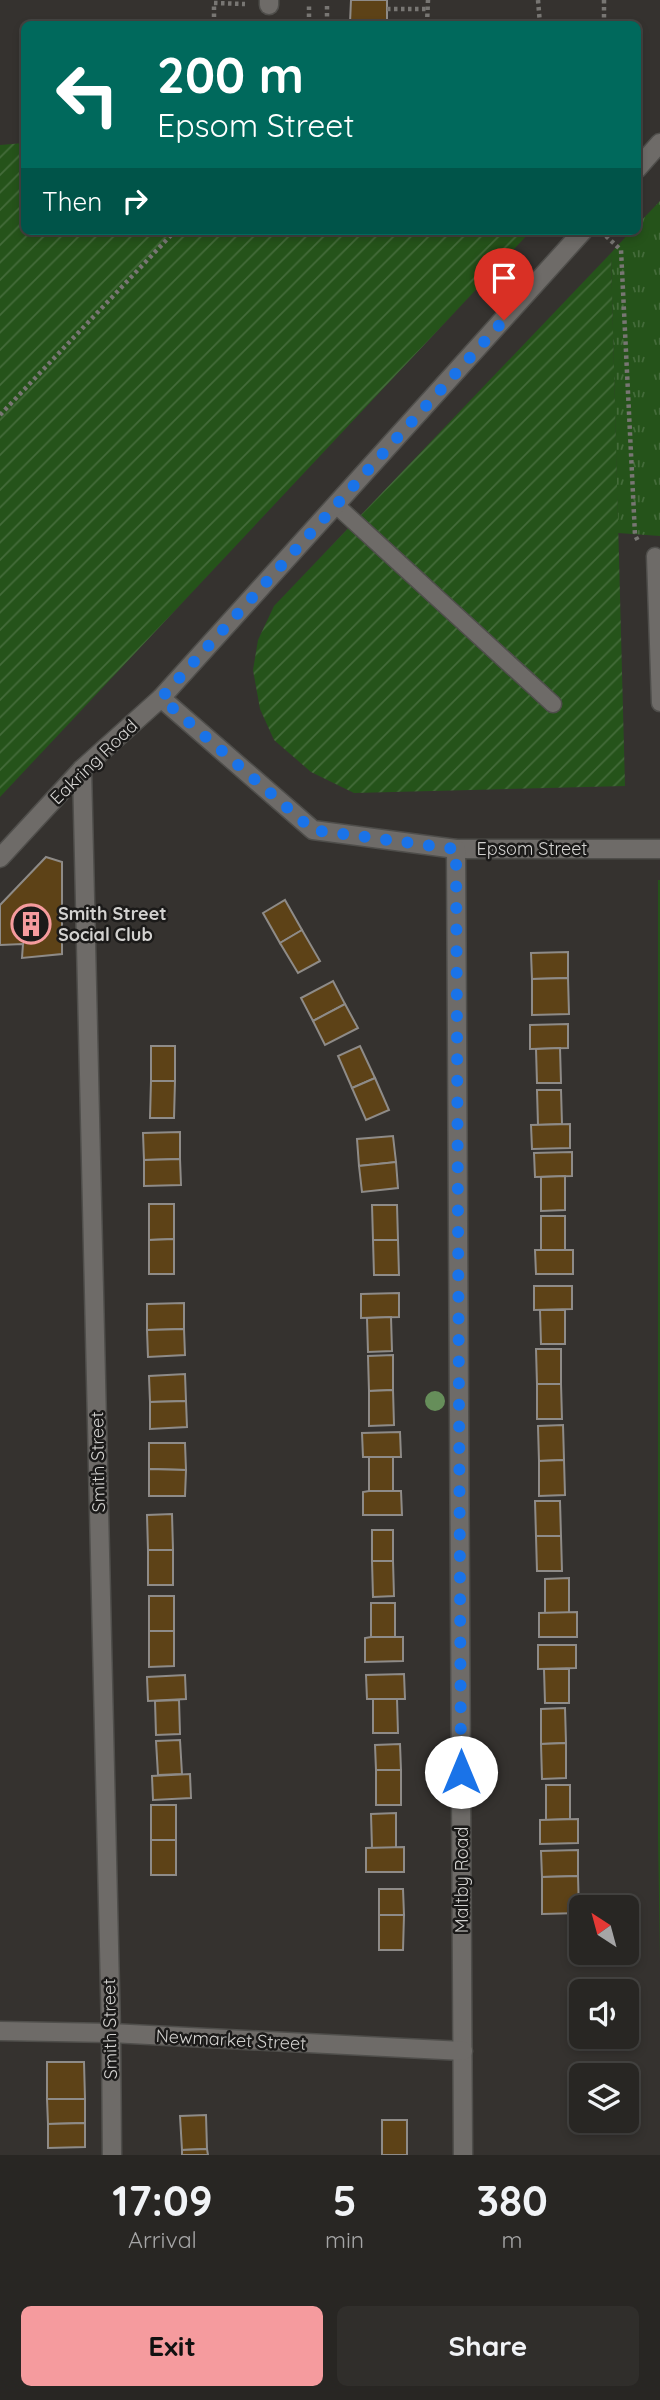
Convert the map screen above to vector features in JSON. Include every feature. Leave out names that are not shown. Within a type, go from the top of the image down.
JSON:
[{"type":"street","points":[[641,164],[660,143]]},
{"type":"street","name":"Eakring Road","points":[[0,858],[82,769],[161,698],[579,235]]},
{"type":"street","name":"Epsom Street","points":[[161,698],[313,830],[456,849],[660,849]]},
{"type":"street","name":"Smith Street","points":[[82,769],[112,2155]]},
{"type":"street","name":"Maltby Road","points":[[456,849],[463,2155]]},
{"type":"street","name":"Newmarket Street","points":[[0,2031],[111,2033],[463,2051]]},
{"type":"lane","points":[[335,506],[553,705]]},
{"type":"lane","points":[[655,556],[660,703]]},
{"type":"path","points":[[428,0],[428,21]]},
{"type":"path","points":[[538,0],[540,21]]},
{"type":"path","points":[[604,0],[604,21]]},
{"type":"path","points":[[214,21],[214,3],[264,3]]},
{"type":"path","points":[[309,6],[309,21]]},
{"type":"path","points":[[327,6],[327,21]]},
{"type":"path","points":[[387,9],[428,9]]},
{"type":"path","points":[[0,415],[171,235]]},
{"type":"path","points":[[605,235],[621,250],[636,539],[655,556]]},
{"type":"green space","points":[[21,143],[21,235],[527,235],[0,797],[0,145]]},
{"type":"green space","points":[[660,201],[660,536],[618,533],[611,253],[627,235],[641,235],[641,221]]},
{"type":"green space","points":[[611,253],[625,786],[354,793],[311,772],[274,740],[260,709],[253,670],[258,640],[274,606]]},
{"type":"green space","points":[[660,880],[660,1960],[658,1837]]},
{"type":"building","points":[[351,0],[387,0],[387,21],[350,21]]},
{"type":"building","name":"Smith Street Social Club","points":[[46,857],[62,862],[62,954],[22,958],[23,944],[0,945],[0,905]]},
{"type":"building","points":[[285,900],[302,930],[280,943],[263,913]]},
{"type":"building","points":[[302,930],[320,961],[298,973],[280,943]]},
{"type":"building","points":[[568,952],[568,978],[532,979],[531,953]]},
{"type":"building","points":[[568,978],[569,1014],[532,1015],[532,979]]},
{"type":"building","points":[[333,981],[345,1004],[313,1021],[301,998]]},
{"type":"building","points":[[345,1004],[358,1028],[325,1045],[313,1021]]},
{"type":"building","points":[[568,1024],[568,1048],[530,1049],[530,1025]]},
{"type":"building","points":[[151,1046],[175,1046],[175,1081],[151,1081]]},
{"type":"building","points":[[360,1046],[375,1078],[352,1088],[338,1056]]},
{"type":"building","points":[[560,1048],[561,1083],[537,1083],[536,1049]]},
{"type":"building","points":[[375,1078],[389,1110],[366,1120],[352,1088]]},
{"type":"building","points":[[151,1081],[175,1081],[174,1118],[150,1118]]},
{"type":"building","points":[[537,1090],[561,1090],[562,1124],[538,1125]]},
{"type":"building","points":[[570,1124],[570,1148],[532,1149],[531,1125]]},
{"type":"building","points":[[180,1132],[180,1159],[144,1160],[143,1133]]},
{"type":"building","points":[[393,1136],[396,1162],[359,1166],[357,1139]]},
{"type":"building","points":[[572,1152],[572,1176],[535,1177],[534,1153]]},
{"type":"building","points":[[180,1159],[181,1185],[144,1186],[144,1160]]},
{"type":"building","points":[[396,1162],[398,1188],[362,1192],[359,1166]]},
{"type":"building","points":[[565,1176],[565,1210],[541,1211],[541,1177]]},
{"type":"building","points":[[149,1204],[174,1204],[174,1239],[149,1240]]},
{"type":"building","points":[[372,1205],[397,1205],[398,1240],[373,1240]]},
{"type":"building","points":[[541,1216],[565,1216],[565,1250],[541,1250]]},
{"type":"building","points":[[174,1239],[174,1274],[149,1274],[149,1240]]},
{"type":"building","points":[[373,1240],[398,1240],[399,1275],[374,1275]]},
{"type":"building","points":[[535,1250],[573,1250],[573,1274],[536,1274]]},
{"type":"building","points":[[534,1286],[572,1286],[572,1309],[534,1310]]},
{"type":"building","points":[[399,1293],[399,1317],[361,1318],[361,1294]]},
{"type":"building","points":[[184,1303],[184,1329],[147,1330],[147,1304]]},
{"type":"building","points":[[540,1310],[565,1310],[565,1344],[541,1344]]},
{"type":"building","points":[[391,1317],[392,1351],[368,1352],[367,1318]]},
{"type":"building","points":[[184,1329],[185,1355],[148,1357],[147,1330]]},
{"type":"building","points":[[536,1349],[561,1349],[561,1384],[537,1384]]},
{"type":"building","points":[[393,1355],[393,1390],[369,1391],[368,1356]]},
{"type":"building","points":[[185,1374],[186,1401],[150,1402],[149,1376]]},
{"type":"building","points":[[537,1384],[561,1384],[562,1419],[537,1419]]},
{"type":"building","points":[[393,1390],[394,1425],[369,1426],[369,1391]]},
{"type":"building","points":[[186,1401],[187,1427],[150,1429],[150,1402]]},
{"type":"building","points":[[563,1425],[564,1460],[539,1461],[538,1426]]},
{"type":"building","points":[[400,1432],[401,1457],[363,1457],[362,1433]]},
{"type":"building","points":[[149,1443],[185,1443],[186,1470],[149,1469]]},
{"type":"building","points":[[369,1457],[393,1457],[393,1491],[369,1491]]},
{"type":"building","points":[[564,1460],[565,1495],[539,1496],[539,1461]]},
{"type":"building","points":[[149,1469],[186,1470],[185,1496],[149,1496]]},
{"type":"building","points":[[401,1491],[402,1515],[363,1515],[363,1492]]},
{"type":"building","points":[[535,1501],[560,1501],[561,1536],[536,1536]]},
{"type":"building","points":[[172,1514],[173,1550],[148,1550],[147,1515]]},
{"type":"building","points":[[372,1530],[393,1530],[393,1561],[372,1561]]},
{"type":"building","points":[[536,1536],[561,1536],[562,1571],[537,1571]]},
{"type":"building","points":[[148,1550],[173,1550],[173,1585],[148,1585]]},
{"type":"building","points":[[372,1561],[393,1561],[394,1596],[373,1597]]},
{"type":"building","points":[[569,1578],[569,1613],[545,1613],[545,1579]]},
{"type":"building","points":[[149,1596],[174,1596],[174,1631],[149,1631]]},
{"type":"building","points":[[371,1603],[395,1603],[395,1637],[371,1637]]},
{"type":"building","points":[[577,1612],[577,1637],[539,1637],[539,1613]]},
{"type":"building","points":[[149,1631],[174,1631],[174,1666],[149,1667]]},
{"type":"building","points":[[403,1637],[403,1661],[365,1662],[365,1638]]},
{"type":"building","points":[[538,1645],[576,1645],[576,1668],[538,1669]]},
{"type":"building","points":[[544,1669],[569,1669],[569,1703],[545,1703]]},
{"type":"building","points":[[404,1674],[405,1699],[367,1699],[366,1675]]},
{"type":"building","points":[[185,1675],[186,1699],[148,1701],[147,1677]]},
{"type":"building","points":[[373,1699],[397,1699],[398,1733],[373,1733]]},
{"type":"building","points":[[179,1700],[180,1734],[156,1735],[155,1701]]},
{"type":"building","points":[[565,1708],[566,1743],[541,1744],[541,1709]]},
{"type":"building","points":[[180,1740],[182,1774],[158,1775],[156,1741]]},
{"type":"building","points":[[566,1743],[566,1778],[542,1779],[541,1744]]},
{"type":"building","points":[[400,1744],[401,1770],[376,1770],[375,1745]]},
{"type":"building","points":[[376,1770],[401,1770],[401,1805],[376,1805]]},
{"type":"building","points":[[190,1774],[191,1798],[153,1800],[152,1776]]},
{"type":"building","points":[[546,1785],[570,1785],[570,1819],[546,1820]]},
{"type":"building","points":[[151,1805],[176,1805],[176,1840],[151,1840]]},
{"type":"building","points":[[396,1813],[396,1848],[372,1848],[371,1814]]},
{"type":"building","points":[[578,1819],[578,1843],[540,1844],[540,1820]]},
{"type":"building","points":[[151,1840],[176,1840],[176,1875],[151,1875]]},
{"type":"building","points":[[404,1847],[404,1872],[366,1872],[366,1848]]},
{"type":"building","points":[[578,1850],[578,1876],[542,1877],[541,1851]]},
{"type":"building","points":[[578,1876],[579,1895],[569,1895],[569,1913],[542,1914],[542,1877]]},
{"type":"building","points":[[379,1889],[403,1889],[404,1915],[379,1915]]},
{"type":"building","points":[[379,1915],[404,1915],[403,1950],[379,1950]]},
{"type":"building","points":[[47,2062],[84,2062],[85,2099],[47,2099]]},
{"type":"building","points":[[47,2099],[85,2099],[85,2123],[48,2124]]},
{"type":"building","points":[[206,2115],[207,2149],[182,2150],[180,2116]]},
{"type":"building","points":[[382,2120],[407,2120],[407,2155],[382,2155]]},
{"type":"building","points":[[85,2123],[85,2147],[48,2148],[48,2124]]},
{"type":"building","points":[[207,2149],[208,2155],[182,2155],[182,2150]]},
{"type":"place","name":"Smith Street Social Club","points":[[31,924]]},
{"type":"route","points":[[461,1772],[456,849],[313,830],[161,698],[504,320]]}]
